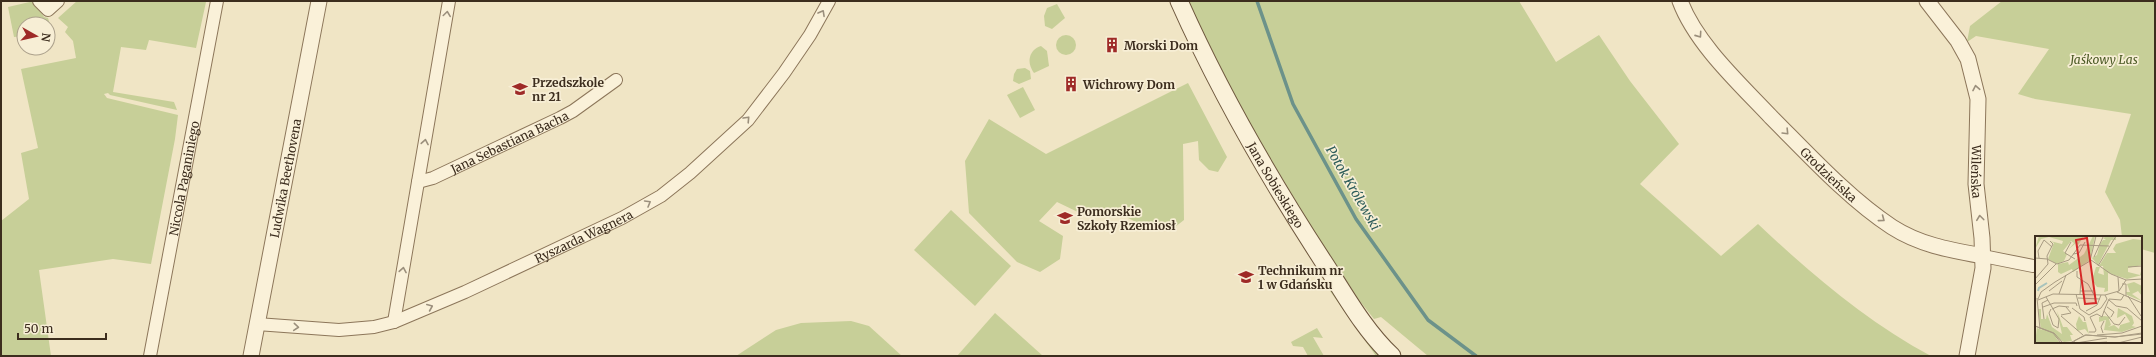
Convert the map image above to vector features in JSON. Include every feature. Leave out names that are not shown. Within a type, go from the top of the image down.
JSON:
[{"type":"main road","name":"Jana Sobieskiego","points":[[1179,1],[1245,133],[1277,188],[1351,303],[1379,342],[1392,356]]},
{"type":"street","points":[[39,1],[48,10],[58,1]]},
{"type":"street","name":"Niccola Paganiniego","points":[[150,356],[217,1]]},
{"type":"street","name":"Ludwika Beethovena","points":[[251,356],[319,1]]},
{"type":"street","points":[[394,322],[449,1]]},
{"type":"street","name":"Ryszarda Wagnera","points":[[257,324],[339,330],[374,327],[394,322],[465,292],[584,238],[661,196],[690,173],[748,120],[810,35],[828,1]]},
{"type":"street","name":"Grodzieńska","points":[[1680,1],[1700,36],[1737,81],[1818,164],[1870,210],[1892,227],[1931,246],[2033,266]]},
{"type":"street","name":"Wileńska","points":[[1927,1],[1958,41],[1968,59],[1977,90],[1976,184],[1983,256],[1967,356]]},
{"type":"street","name":"Jana Sebastiana Bacha","points":[[418,182],[433,178],[564,116],[616,80]]},
{"type":"green space","points":[[34,1],[43,16],[16,16],[16,37],[14,37],[8,7]]},
{"type":"green space","points":[[77,1],[206,2],[196,48],[149,40],[146,50],[121,47],[113,92],[174,102],[177,110],[110,95],[108,93],[104,94],[107,98],[178,115],[175,139],[151,264],[113,259],[39,270],[51,356],[1,356],[1,221],[29,199],[21,153],[38,148],[21,69],[76,58],[73,41],[65,32],[68,27],[58,18]]},
{"type":"green space","points":[[1187,1],[1519,1],[1556,62],[1599,35],[1630,81],[1679,144],[1640,184],[1721,256],[1758,224],[1798,261],[1840,296],[1884,328],[1931,356],[1428,356],[1381,317],[1374,319],[1359,300],[1311,226],[1227,84]]},
{"type":"green space","name":"Jaśkowy Las","points":[[2002,1],[2155,1],[2155,253],[2142,249],[2142,236],[2122,236],[2120,220],[2105,192],[2131,114],[2035,99],[2018,94],[2049,49],[1976,36],[1967,42],[1970,26]]},
{"type":"green space","points":[[1057,4],[1065,18],[1052,29],[1045,26],[1044,16],[1047,8]]},
{"type":"green space","points":[[1066,35],[1073,38],[1076,45],[1073,52],[1066,55],[1059,52],[1056,45],[1059,38]]},
{"type":"green space","points":[[1041,46],[1047,51],[1049,66],[1034,73],[1030,65],[1031,53]]},
{"type":"green space","points":[[1025,68],[1030,71],[1031,79],[1019,84],[1013,81],[1014,74],[1017,69]]},
{"type":"green space","points":[[1188,83],[1227,157],[1218,172],[1209,170],[1199,160],[1198,141],[1183,144],[1184,220],[1175,227],[1154,231],[1126,217],[1082,214],[1057,202],[1039,221],[1063,236],[1060,259],[1040,272],[1017,262],[969,213],[965,161],[989,119],[1046,154]]},
{"type":"green space","points":[[1023,87],[1035,110],[1020,118],[1007,95]]},
{"type":"green space","points":[[951,210],[1011,266],[975,306],[914,250]]},
{"type":"green space","points":[[1330,291],[1333,291],[1383,356],[1376,356]]},
{"type":"green space","points":[[995,313],[1043,356],[957,356]]},
{"type":"green space","points":[[851,321],[869,326],[902,356],[736,356],[776,330],[801,323]]},
{"type":"green space","points":[[1317,328],[1323,338],[1313,337],[1324,356],[1308,356],[1303,347],[1293,346],[1291,342]]},
{"type":"waterway","name":"Potok Królewski","points":[[1257,1],[1293,104],[1356,219],[1428,320],[1476,356]]},
{"type":"place","name":"Morski Dom","points":[[1112,45]]},
{"type":"place","name":"Wichrowy Dom","points":[[1071,84]]},
{"type":"place","name":"Przedszkole nr 21","points":[[520,89]]},
{"type":"place","name":"Pomorskie Szkoły Rzemiosł","points":[[1065,218]]},
{"type":"place","name":"Technikum nr 1 w Gdańsku","points":[[1246,277]]}]
